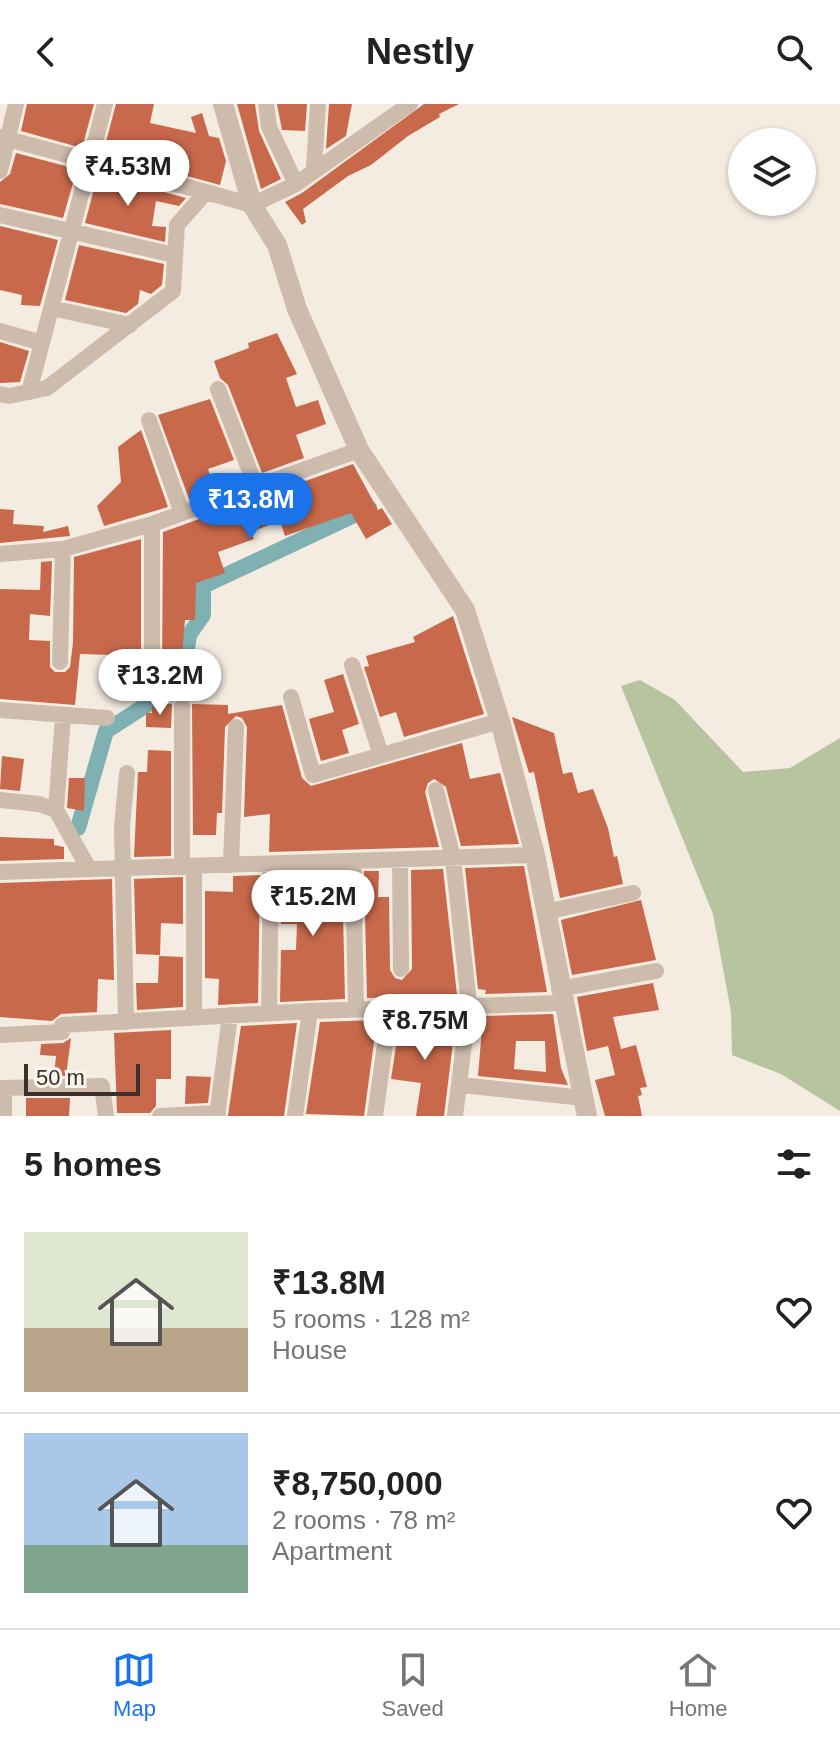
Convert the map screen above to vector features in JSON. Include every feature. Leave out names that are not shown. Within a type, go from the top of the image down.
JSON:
[{"type":"street","points":[[0,171],[4,138],[16,104]]},
{"type":"street","points":[[29,392],[105,104]]},
{"type":"street","points":[[223,104],[252,205],[277,245],[297,309],[359,450],[465,610],[500,721],[535,855],[585,1107],[461,1085]]},
{"type":"street","points":[[266,104],[269,127],[296,184]]},
{"type":"street","points":[[314,168],[318,104]]},
{"type":"street","points":[[4,138],[252,205],[296,184],[387,111],[410,104]]},
{"type":"street","points":[[0,394],[47,388],[173,291],[177,225],[206,192]]},
{"type":"street","points":[[0,215],[174,255]]},
{"type":"street","points":[[51,308],[130,325]]},
{"type":"street","points":[[0,331],[42,343]]},
{"type":"street","points":[[218,389],[256,487]]},
{"type":"street","points":[[149,420],[182,513]]},
{"type":"street","points":[[0,554],[63,549],[152,524],[359,450]]},
{"type":"street","points":[[152,524],[152,672]]},
{"type":"street","points":[[60,662],[63,549]]},
{"type":"street","points":[[352,665],[381,755]]},
{"type":"street","points":[[291,697],[313,775],[500,721]]},
{"type":"street","points":[[182,707],[194,1017]]},
{"type":"street","points":[[0,710],[107,718]]},
{"type":"street","points":[[63,717],[56,810],[89,869]]},
{"type":"street","points":[[231,865],[236,727]]},
{"type":"street","points":[[126,1022],[122,827],[127,773]]},
{"type":"street","points":[[436,790],[453,858],[469,1004],[455,1116]]},
{"type":"street","points":[[0,800],[39,804],[56,810]]},
{"type":"street","points":[[0,872],[535,855]]},
{"type":"street","points":[[400,860],[401,969]]},
{"type":"street","points":[[353,861],[356,1009]]},
{"type":"street","points":[[269,1013],[271,864]]},
{"type":"street","points":[[545,912],[633,893]]},
{"type":"street","points":[[0,1035],[62,1032],[62,1025],[390,1009],[561,996],[656,971]]},
{"type":"street","points":[[375,1116],[390,1009]]},
{"type":"street","points":[[295,1116],[310,1011]]},
{"type":"street","points":[[160,1116],[218,1115],[230,1015]]},
{"type":"street","points":[[4,1116],[2,1088],[102,1086],[106,1116]]},
{"type":"green space","points":[[640,680],[675,700],[743,772],[790,768],[840,738],[840,1111],[781,1074],[732,1055],[731,1012],[713,914],[621,686]]},
{"type":"building","points":[[27,104],[94,104],[82,148],[21,131]]},
{"type":"building","points":[[116,104],[154,104],[150,123],[196,133],[191,117],[202,113],[209,136],[219,138],[226,161],[220,185],[103,153]]},
{"type":"building","points":[[237,104],[255,104],[259,131],[281,179],[261,189]]},
{"type":"building","points":[[277,104],[307,104],[305,131],[282,130]]},
{"type":"building","points":[[329,104],[352,104],[346,136],[326,149]]},
{"type":"building","points":[[424,104],[459,104],[439,114],[440,117],[303,209],[306,222],[302,225],[285,202],[302,193]]},
{"type":"building","points":[[16,153],[77,169],[63,218],[0,204],[0,182],[10,174]]},
{"type":"building","points":[[98,174],[186,198],[179,206],[156,201],[152,226],[166,227],[165,242],[85,223]]},
{"type":"building","points":[[0,226],[58,240],[40,306],[21,305],[22,295],[0,290]]},
{"type":"building","points":[[79,245],[164,264],[162,285],[151,294],[140,290],[138,304],[126,313],[65,300]]},
{"type":"building","points":[[277,333],[297,374],[286,378],[296,407],[318,400],[326,424],[296,435],[304,458],[262,473],[228,385],[220,378],[214,361],[249,348],[248,343]]},
{"type":"building","points":[[0,342],[29,351],[20,382],[0,383]]},
{"type":"building","points":[[210,399],[234,460],[208,469],[215,490],[189,499],[158,415]]},
{"type":"building","points":[[141,430],[168,507],[104,526],[97,506],[121,482],[118,447]]},
{"type":"building","points":[[353,464],[378,510],[382,508],[392,524],[366,539],[351,513],[285,536],[280,521],[251,532],[254,539],[218,552],[225,573],[196,583],[195,620],[185,620],[180,677],[162,675],[163,532]]},
{"type":"building","points":[[0,509],[14,510],[13,524],[44,526],[43,532],[68,526],[70,536],[0,543]]},
{"type":"building","points":[[141,539],[141,672],[113,671],[114,655],[80,654],[75,705],[0,699],[0,589],[40,590],[41,562],[52,561],[50,616],[30,614],[29,640],[50,641],[50,667],[55,672],[65,672],[70,667],[73,643],[74,557]]},
{"type":"building","points":[[453,616],[484,714],[404,737],[396,712],[380,717],[364,667],[369,666],[366,656],[415,642],[413,637]]},
{"type":"building","points":[[343,674],[359,724],[342,730],[349,753],[321,761],[309,719],[334,712],[324,680]]},
{"type":"building","points":[[160,703],[172,704],[171,728],[146,727],[146,713],[152,713],[152,707],[160,707]]},
{"type":"building","points":[[192,704],[228,705],[228,714],[282,705],[302,778],[311,786],[462,743],[470,779],[500,773],[519,844],[461,846],[446,787],[434,779],[428,783],[425,792],[439,847],[269,852],[270,814],[244,817],[247,727],[242,718],[236,716],[225,727],[222,813],[217,813],[216,835],[193,835]]},
{"type":"building","points":[[512,717],[554,733],[563,774],[572,772],[578,793],[593,789],[608,828],[614,857],[617,856],[623,884],[560,898],[534,772],[529,773]]},
{"type":"building","points":[[148,750],[171,751],[171,856],[134,857],[138,772],[147,772]]},
{"type":"building","points":[[2,756],[24,759],[20,791],[0,789]]},
{"type":"building","points":[[69,778],[85,778],[84,811],[67,808]]},
{"type":"building","points":[[0,837],[54,839],[54,845],[64,847],[64,859],[0,861]]},
{"type":"building","points":[[524,866],[547,992],[485,994],[486,990],[478,989],[465,868]]},
{"type":"building","points":[[443,869],[457,995],[367,998],[364,871],[379,871],[378,897],[389,897],[390,970],[395,978],[402,980],[412,969],[411,870]]},
{"type":"building","points":[[342,872],[345,999],[280,1002],[281,950],[296,950],[297,924],[281,924],[282,874]]},
{"type":"building","points":[[260,875],[258,1003],[218,1005],[219,979],[205,978],[205,891],[233,892],[233,876]]},
{"type":"building","points":[[183,877],[183,924],[161,923],[160,955],[136,954],[134,879]]},
{"type":"building","points":[[112,879],[114,980],[98,979],[97,1012],[61,1014],[52,1021],[0,1017],[0,883]]},
{"type":"building","points":[[641,900],[656,960],[572,975],[561,920]]},
{"type":"building","points":[[159,956],[183,957],[183,1007],[137,1010],[136,983],[158,983]]},
{"type":"building","points":[[653,983],[659,1010],[613,1017],[621,1049],[636,1045],[647,1087],[640,1088],[642,1095],[638,1096],[642,1116],[605,1116],[595,1080],[615,1075],[608,1046],[587,1051],[577,997]]},
{"type":"building","points":[[553,1014],[561,1068],[568,1085],[478,1076],[483,1016]],"holes":[[[516,1041],[545,1041],[546,1072],[514,1069]]]},
{"type":"building","points":[[427,1018],[426,1022],[455,1026],[444,1116],[416,1116],[421,1083],[391,1079],[400,1019]]},
{"type":"building","points":[[377,1020],[364,1116],[306,1114],[320,1022]]},
{"type":"building","points":[[297,1023],[284,1116],[228,1116],[241,1026]]},
{"type":"building","points":[[171,1030],[171,1079],[156,1079],[156,1106],[150,1113],[117,1113],[114,1033]]},
{"type":"building","points":[[71,1038],[66,1076],[54,1076],[56,1056],[40,1055],[41,1044],[63,1043]]},
{"type":"building","points":[[186,1076],[211,1077],[208,1103],[185,1104]]},
{"type":"building","points":[[26,1098],[70,1098],[69,1116],[26,1116]]},
{"type":"waterway","points":[[78,828],[106,731],[182,682],[189,635],[203,615],[203,586],[369,508]]}]
